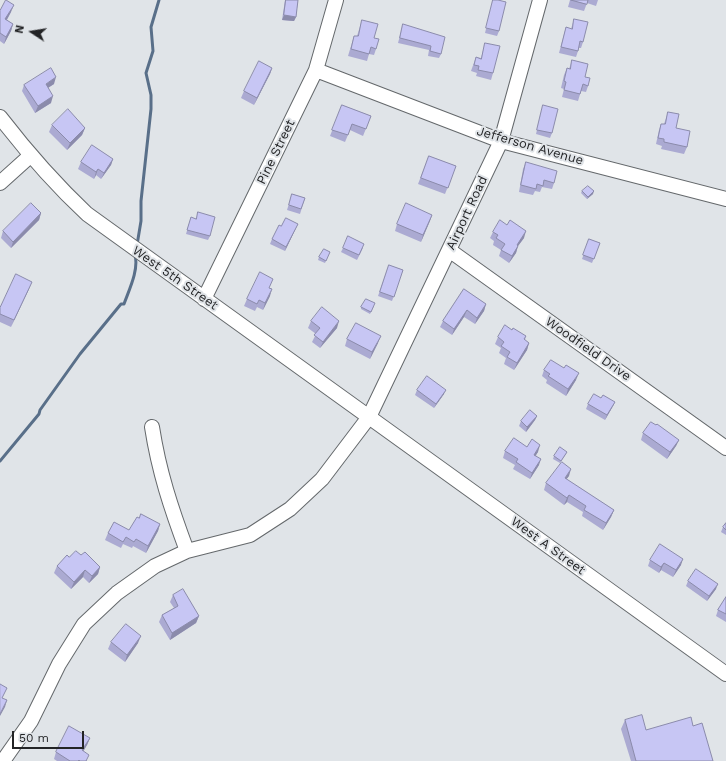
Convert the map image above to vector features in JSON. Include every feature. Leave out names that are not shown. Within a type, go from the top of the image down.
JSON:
[{"type":"street","name":"Pine Street","points":[[204,299],[316,70],[336,0]]},
{"type":"street","name":"Airport Road","points":[[3,761],[32,721],[59,664],[84,624],[117,594],[149,571],[187,551],[250,535],[290,509],[322,479],[369,417],[501,141],[540,0]]},
{"type":"street","name":"Jefferson Avenue","points":[[316,70],[501,141],[726,199]]},
{"type":"street","name":"West 5th Street","points":[[0,117],[30,156],[56,186],[87,214],[369,417]]},
{"type":"street","points":[[0,183],[30,156]]},
{"type":"street","name":"Woodfield Drive","points":[[449,250],[726,448]]},
{"type":"street","name":"West A Street","points":[[369,417],[726,674]]},
{"type":"street","points":[[152,427],[157,461],[167,497],[187,551]]},
{"type":"building","points":[[6,0],[14,5],[5,19],[13,24],[6,37],[0,33],[0,11]]},
{"type":"building","points":[[286,0],[298,0],[296,17],[284,15]]},
{"type":"building","points":[[493,0],[506,2],[499,31],[486,28]]},
{"type":"building","points":[[571,0],[588,0],[587,4]]},
{"type":"building","points":[[574,19],[588,22],[583,42],[580,41],[578,51],[561,47],[566,27],[572,29]]},
{"type":"building","points":[[362,20],[378,24],[374,38],[379,39],[376,49],[371,47],[369,54],[351,49],[354,36],[358,36]]},
{"type":"building","points":[[403,24],[445,37],[441,54],[430,51],[431,46],[400,38]]},
{"type":"building","points":[[485,43],[500,46],[493,73],[478,70],[479,66],[474,65],[476,57],[481,59]]},
{"type":"building","points":[[572,60],[588,64],[585,77],[590,78],[588,86],[583,84],[580,94],[564,90],[566,82],[564,81],[567,68],[570,69]]},
{"type":"building","points":[[259,61],[272,68],[257,98],[244,91]]},
{"type":"building","points":[[51,68],[56,77],[46,84],[53,96],[38,106],[24,85]]},
{"type":"building","points":[[342,105],[371,116],[366,129],[352,124],[348,135],[332,130]]},
{"type":"building","points":[[543,105],[558,109],[552,133],[537,130]]},
{"type":"building","points":[[68,109],[85,128],[70,143],[52,125]]},
{"type":"building","points":[[668,112],[679,114],[676,128],[690,131],[687,147],[664,142],[664,139],[658,138],[661,124],[665,124]]},
{"type":"building","points":[[92,145],[113,159],[104,173],[98,169],[96,172],[81,162]]},
{"type":"building","points":[[429,156],[456,166],[448,188],[421,178]]},
{"type":"building","points":[[526,162],[557,171],[554,183],[544,180],[543,186],[537,184],[536,189],[521,185]]},
{"type":"building","points":[[588,186],[594,191],[588,197],[582,191]]},
{"type":"building","points":[[292,194],[305,198],[301,209],[289,205]]},
{"type":"building","points":[[31,203],[41,213],[13,242],[3,231]]},
{"type":"building","points":[[406,203],[432,215],[423,235],[397,224]]},
{"type":"building","points":[[198,212],[215,217],[210,236],[187,230],[191,217],[196,219]]},
{"type":"building","points":[[286,218],[298,224],[286,247],[272,239],[279,225],[281,226]]},
{"type":"building","points":[[500,220],[507,225],[510,220],[526,231],[512,256],[501,250],[505,244],[496,238],[498,235],[493,232]]},
{"type":"building","points":[[348,236],[364,244],[359,255],[343,248]]},
{"type":"building","points":[[589,239],[600,243],[594,259],[583,255]]},
{"type":"building","points":[[324,249],[330,252],[326,261],[319,257]]},
{"type":"building","points":[[389,265],[403,270],[394,297],[380,292]]},
{"type":"building","points":[[260,272],[273,279],[269,288],[272,289],[265,303],[259,300],[257,304],[247,299]]},
{"type":"building","points":[[16,274],[32,282],[14,320],[0,314],[0,308]]},
{"type":"building","points":[[464,289],[486,304],[477,318],[467,310],[454,329],[443,321]]},
{"type":"building","points":[[366,299],[375,303],[371,312],[361,307]]},
{"type":"building","points":[[322,307],[339,321],[323,342],[314,335],[320,328],[311,321]]},
{"type":"building","points":[[356,323],[381,336],[372,352],[347,339]]},
{"type":"building","points":[[505,325],[526,336],[524,339],[529,343],[517,363],[507,357],[510,352],[501,346],[504,342],[498,337]]},
{"type":"building","points":[[551,360],[564,368],[566,365],[579,373],[568,389],[548,376],[550,374],[544,370]]},
{"type":"building","points":[[427,376],[446,390],[436,404],[417,390]]},
{"type":"building","points":[[594,394],[601,398],[603,395],[615,402],[607,415],[588,404]]},
{"type":"building","points":[[530,410],[537,416],[527,427],[521,421]]},
{"type":"building","points":[[651,422],[656,425],[657,424],[679,440],[670,452],[643,433]]},
{"type":"building","points":[[514,438],[527,447],[532,439],[540,445],[534,455],[541,459],[532,473],[516,462],[518,459],[505,451]]},
{"type":"building","points":[[560,447],[567,452],[561,461],[554,456]]},
{"type":"building","points":[[562,462],[571,469],[565,478],[614,510],[606,523],[584,510],[586,506],[569,495],[567,498],[546,483]]},
{"type":"building","points":[[141,514],[160,524],[148,546],[136,539],[134,542],[126,537],[123,542],[108,533],[114,522],[129,530],[137,517],[139,518]]},
{"type":"building","points":[[726,523],[726,530],[723,527]]},
{"type":"building","points":[[660,544],[683,559],[676,570],[664,563],[661,567],[650,560]]},
{"type":"building","points":[[76,551],[81,555],[85,552],[100,567],[92,576],[85,570],[74,582],[57,566],[67,555],[69,557]]},
{"type":"building","points":[[696,569],[718,584],[709,596],[688,581]]},
{"type":"building","points":[[183,589],[199,616],[172,633],[162,615],[178,606],[173,595]]},
{"type":"building","points":[[726,597],[726,614],[718,610]]},
{"type":"building","points":[[126,624],[141,636],[127,655],[111,642]]},
{"type":"building","points":[[0,684],[7,688],[2,698],[7,700],[0,714]]},
{"type":"building","points":[[642,715],[646,730],[691,717],[693,726],[702,723],[713,761],[636,761],[625,720]]},
{"type":"building","points":[[69,726],[90,738],[82,750],[89,755],[86,761],[70,761],[56,752]]},
{"type":"waterway","points":[[137,245],[141,221],[141,201],[151,109],[151,95],[146,73],[153,51],[151,27],[159,0]]},
{"type":"waterway","points":[[0,461],[39,414],[40,410],[80,354],[121,304],[124,304],[135,273],[135,255]]}]
